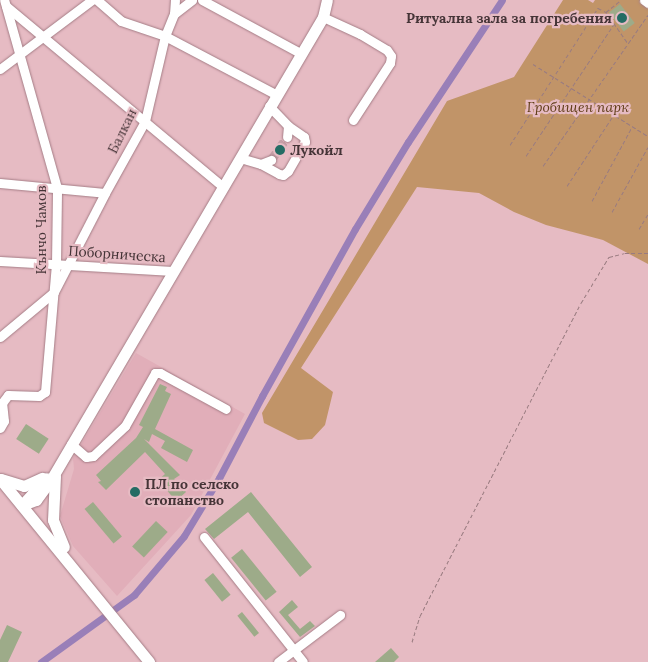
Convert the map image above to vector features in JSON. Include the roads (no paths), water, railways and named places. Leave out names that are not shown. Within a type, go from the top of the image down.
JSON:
[{"type":"main road","points":[[22,505],[33,502],[40,497],[323,17],[327,0]]},
{"type":"main road","points":[[0,479],[24,486],[33,484],[55,470]]},
{"type":"main road","points":[[55,470],[53,520],[62,545],[80,575]]},
{"type":"main road","points":[[0,479],[149,662]]},
{"type":"street","points":[[0,69],[92,0]]},
{"type":"street","points":[[97,0],[121,21],[165,36],[276,94]]},
{"type":"street","name":"Балкан","points":[[54,292],[145,121],[165,36],[174,14],[176,0]]},
{"type":"street","points":[[174,14],[192,0]]},
{"type":"street","points":[[202,0],[300,54]]},
{"type":"street","points":[[644,0],[648,3]]},
{"type":"street","points":[[5,3],[222,186]]},
{"type":"street","name":"Кънчо Чамов","points":[[0,428],[4,421],[2,403],[8,396],[39,396],[45,392],[56,264],[57,188],[5,3]]},
{"type":"street","points":[[323,17],[367,38],[387,50],[391,56],[390,63],[353,120]]},
{"type":"street","points":[[240,158],[261,164],[283,175],[288,171],[305,142],[300,133],[288,126],[269,106]]},
{"type":"street","points":[[286,137],[288,126]]},
{"type":"street","points":[[261,164],[271,160]]},
{"type":"street","points":[[0,183],[105,193]]},
{"type":"street","name":"Поборническа","points":[[0,261],[173,271]]},
{"type":"street","points":[[0,337],[54,292]]},
{"type":"street","points":[[71,444],[86,457],[93,456],[125,426],[155,373],[160,373],[226,409]]},
{"type":"street","points":[[204,537],[303,662]]},
{"type":"street","points":[[278,662],[340,615]]},
{"type":"waterway","points":[[41,662],[134,595],[184,536],[219,478],[262,396],[355,229],[408,142],[502,0]]},
{"type":"tunnel","points":[[271,160],[287,137]]},
{"type":"place","name":"Ритуална зала за погребения","points":[[622,18]]},
{"type":"place","name":"Лукойл","points":[[280,150]]},
{"type":"place","name":"ПЛ по селско стопанство","points":[[135,492]]},
{"type":"park label","name":"Гробищен парк","points":[[578,107]]}]
